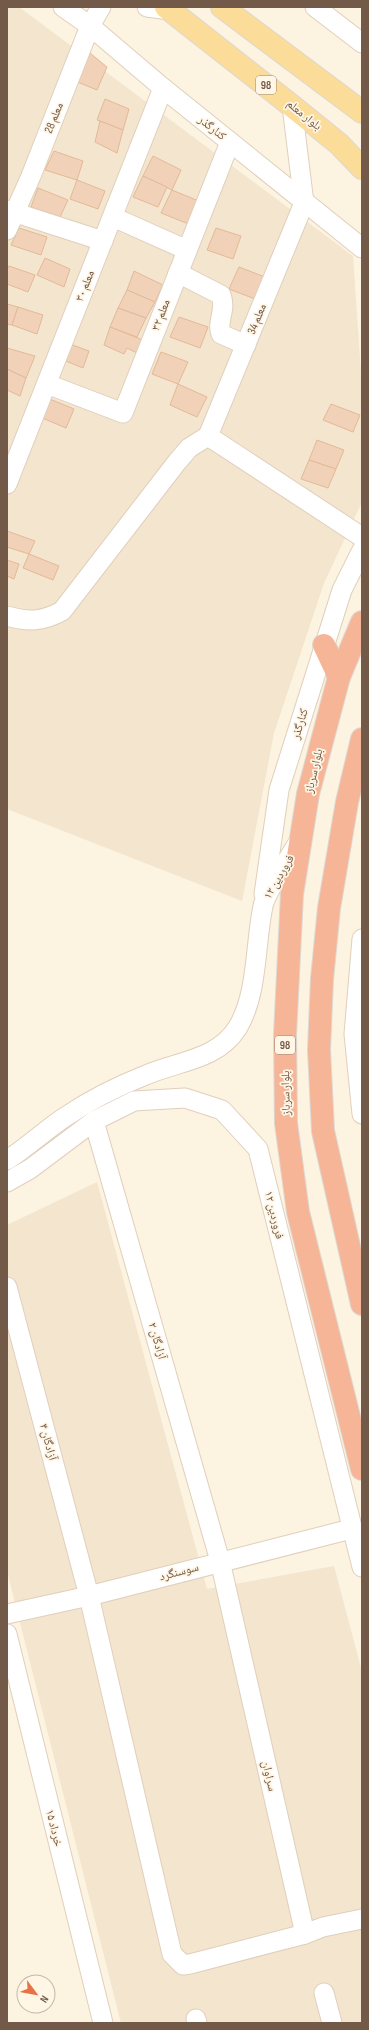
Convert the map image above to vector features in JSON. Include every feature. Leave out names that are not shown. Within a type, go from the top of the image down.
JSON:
[{"type":"highway","name":"بلوار سرباز","points":[[362,622],[339,677],[308,794],[292,894],[285,1036],[286,1123],[298,1212],[362,1469]]},
{"type":"highway","points":[[324,645],[339,677]]},
{"type":"highway","points":[[362,739],[347,802],[329,908],[322,979],[319,1050],[323,1131],[362,1304]]},
{"type":"main road","points":[[222,7],[362,112]]},
{"type":"main road","name":"بلوار معلم","points":[[168,9],[339,144],[362,168]]},
{"type":"street","name":"کنارگذر","points":[[63,7],[90,26],[163,88],[304,203],[362,248]]},
{"type":"street","name":"معلم 28","points":[[9,218],[90,26],[101,7]]},
{"type":"street","points":[[147,7],[168,9]]},
{"type":"street","points":[[316,7],[362,43]]},
{"type":"street","name":"معلم ۳۰","points":[[7,484],[163,88]]},
{"type":"street","points":[[292,106],[304,203]]},
{"type":"street","name":"معلم ۳۲","points":[[47,384],[123,413],[230,142]]},
{"type":"street","name":"معلم 34","points":[[208,436],[304,203]]},
{"type":"street","points":[[113,217],[187,250]]},
{"type":"street","points":[[9,218],[103,241]]},
{"type":"street","points":[[178,273],[221,295],[224,303],[220,325],[221,334],[246,345]]},
{"type":"street","points":[[7,616],[24,621],[49,618],[62,611],[177,462],[189,448],[208,436],[362,537]]},
{"type":"street","name":"کنارگذر","points":[[263,904],[280,790],[342,590],[362,550]]},
{"type":"street","name":"۱۲ فروردین","points":[[7,1160],[23,1150],[65,1117],[113,1089],[148,1074],[212,1053],[226,1043],[238,1027],[246,1009],[260,938],[263,904],[301,838]]},
{"type":"street","points":[[362,940],[354,1034],[362,1114]]},
{"type":"street","name":"۱۲ فروردین","points":[[7,1182],[30,1169],[94,1121],[134,1101],[185,1098],[222,1110],[258,1149],[351,1529],[362,1567]]},
{"type":"street","name":"آزادگان ۲","points":[[94,1121],[220,1561]]},
{"type":"street","name":"آزادگان ۴","points":[[7,1287],[89,1596],[172,1954],[182,1965],[190,1964],[305,1934]]},
{"type":"street","name":"سوسنگرد","points":[[7,1614],[89,1596],[220,1561],[351,1529]]},
{"type":"street","name":"سراوان","points":[[220,1561],[305,1934]]},
{"type":"street","name":"۱۵ خرداد","points":[[7,1634],[103,2023]]},
{"type":"street","points":[[305,1934],[323,1927],[362,1919]]},
{"type":"street","points":[[324,1993],[332,2023]]},
{"type":"shaded area","points":[[7,7],[19,7],[353,256],[362,388],[362,502],[324,583],[274,733],[242,901],[7,809]]},
{"type":"shaded area","points":[[97,1182],[207,1589],[334,1566],[362,1672],[362,2023],[121,2023],[7,1571],[7,1225]]},
{"type":"building","points":[[79,44],[107,67],[97,90],[63,76]]},
{"type":"building","points":[[105,99],[129,109],[123,130],[97,120]]},
{"type":"building","points":[[100,121],[123,130],[117,153],[95,142]]},
{"type":"building","points":[[54,151],[83,161],[77,180],[45,170]]},
{"type":"building","points":[[153,156],[181,170],[172,190],[143,176]]},
{"type":"building","points":[[143,176],[167,187],[158,207],[133,197]]},
{"type":"building","points":[[77,180],[105,191],[98,209],[70,199]]},
{"type":"building","points":[[38,188],[68,200],[60,217],[31,207]]},
{"type":"building","points":[[172,190],[201,202],[191,225],[161,213]]},
{"type":"building","points":[[19,228],[47,237],[41,255],[11,245]]},
{"type":"building","points":[[216,228],[241,236],[233,259],[207,250]]},
{"type":"building","points":[[45,258],[70,269],[64,287],[37,275]]},
{"type":"building","points":[[9,266],[35,275],[28,292],[7,284],[7,269]]},
{"type":"building","points":[[239,267],[265,277],[255,299],[229,289]]},
{"type":"building","points":[[134,271],[163,285],[155,302],[127,290]]},
{"type":"building","points":[[127,290],[155,302],[146,318],[118,308]]},
{"type":"building","points":[[7,304],[18,307],[12,325],[7,324]]},
{"type":"building","points":[[18,307],[43,315],[37,334],[12,325]]},
{"type":"building","points":[[118,308],[146,318],[137,337],[110,327]]},
{"type":"building","points":[[179,317],[208,327],[200,348],[170,337]]},
{"type":"building","points":[[110,327],[143,340],[137,353],[127,348],[124,354],[104,345]]},
{"type":"building","points":[[67,343],[89,351],[83,368],[61,359]]},
{"type":"building","points":[[7,348],[35,356],[26,378],[7,369]]},
{"type":"building","points":[[161,352],[188,362],[178,384],[152,374]]},
{"type":"building","points":[[7,369],[26,378],[20,396],[7,390]]},
{"type":"building","points":[[178,384],[207,397],[197,417],[170,405]]},
{"type":"building","points":[[40,395],[74,409],[66,428],[33,414]]},
{"type":"building","points":[[331,404],[360,415],[353,432],[323,420]]},
{"type":"building","points":[[317,440],[344,450],[336,469],[309,460]]},
{"type":"building","points":[[309,460],[336,469],[328,488],[301,479]]},
{"type":"building","points":[[7,531],[35,541],[29,554],[7,547]]},
{"type":"building","points":[[29,554],[59,566],[53,580],[23,568]]},
{"type":"building","points":[[7,560],[19,564],[14,579],[7,576]]}]
